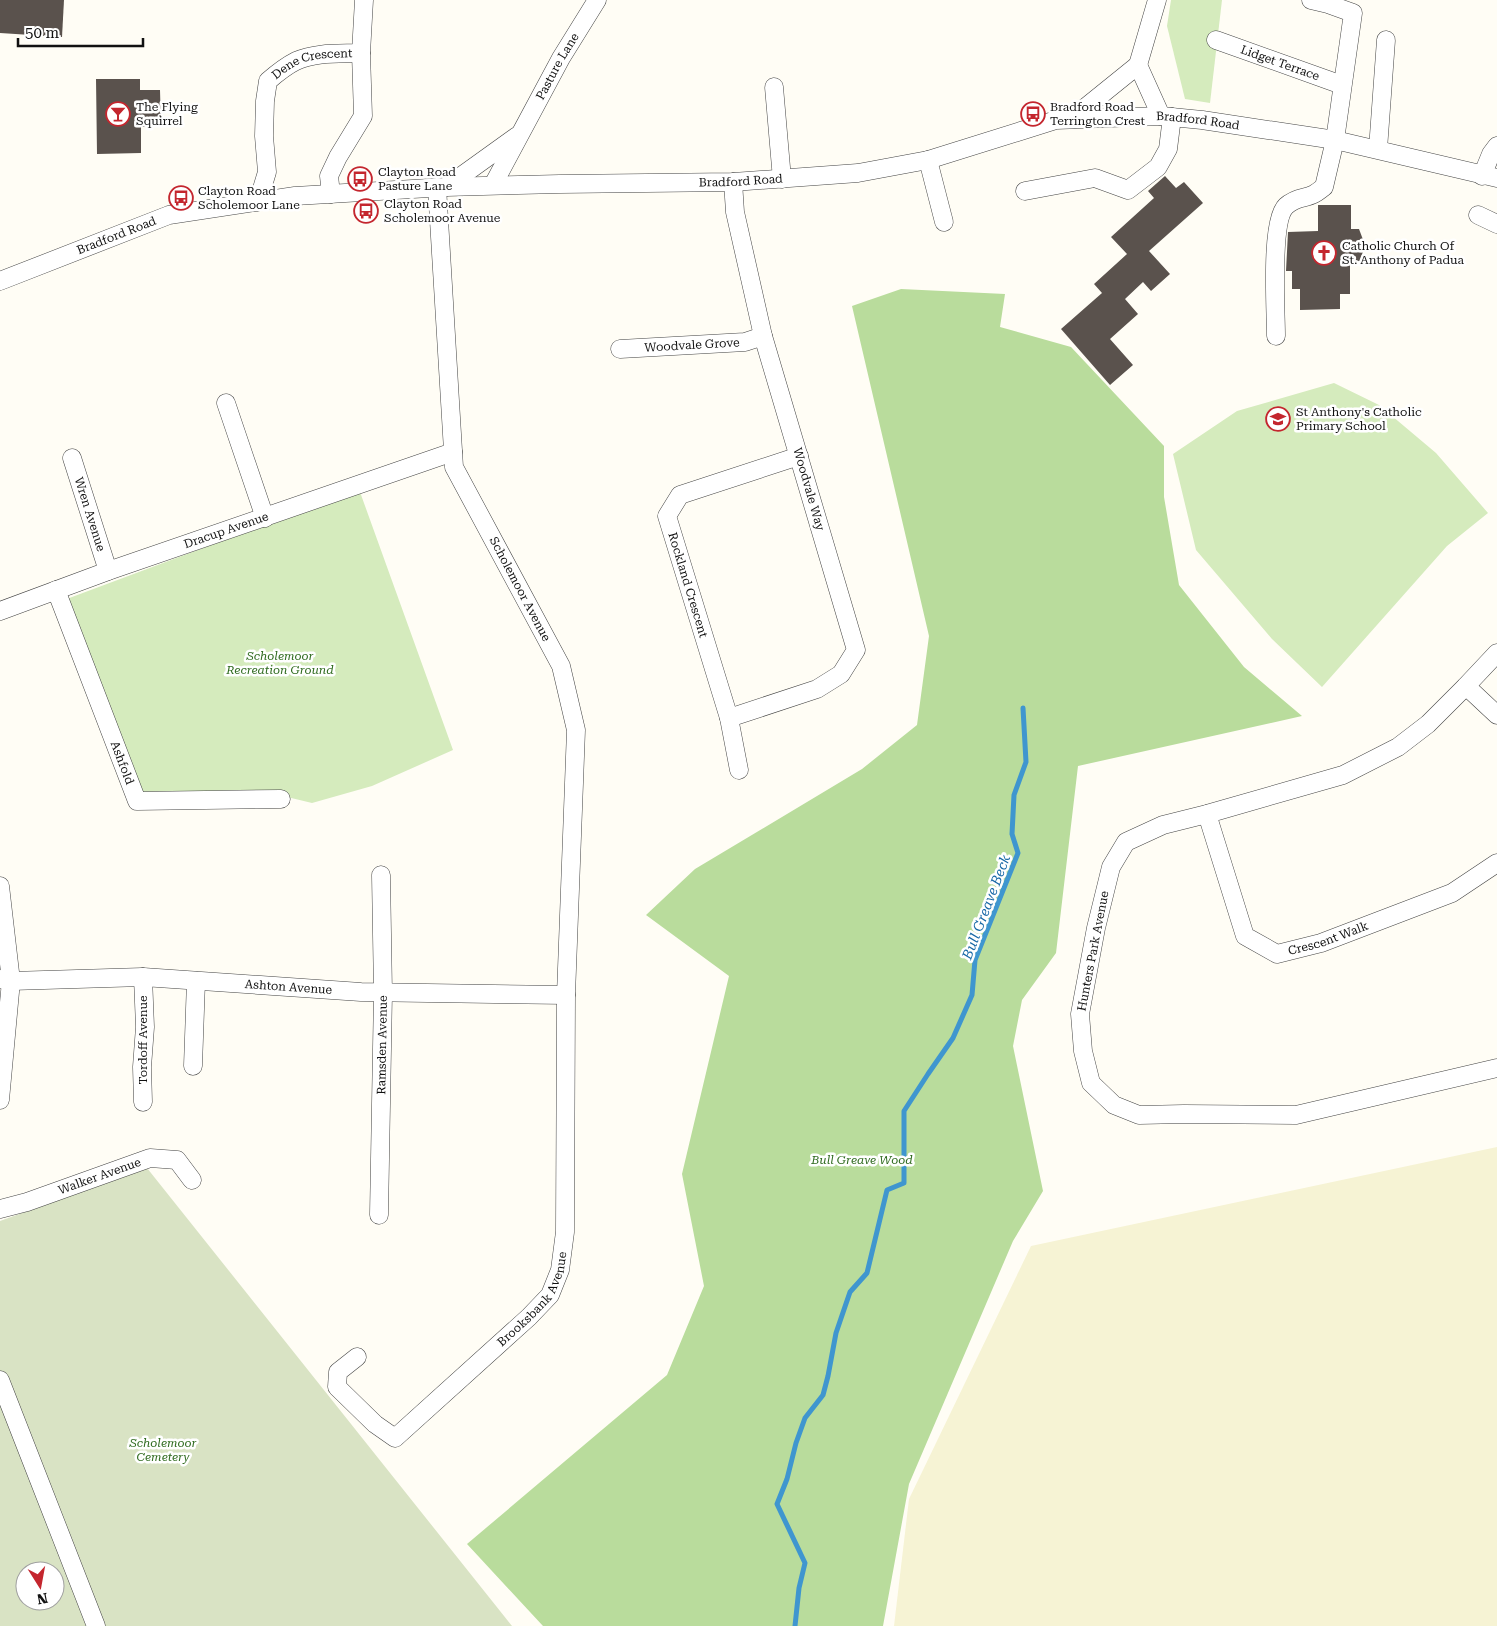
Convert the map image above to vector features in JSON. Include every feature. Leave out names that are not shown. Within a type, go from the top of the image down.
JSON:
[{"type":"street","name":"Dene Crescent","points":[[331,194],[329,176],[338,157],[363,116],[361,53],[364,0]]},
{"type":"street","name":"Pasture Lane","points":[[493,186],[561,58],[597,0]]},
{"type":"street","points":[[1074,119],[1138,65],[1157,0]]},
{"type":"street","points":[[1276,336],[1275,248],[1278,225],[1285,207],[1298,198],[1313,195],[1324,187],[1335,140],[1353,13],[1311,0]]},
{"type":"street","name":"Lidget Terrace","points":[[1216,40],[1342,85]]},
{"type":"street","points":[[1378,149],[1386,40]]},
{"type":"street","name":"Dene Crescent","points":[[258,202],[267,172],[264,110],[268,81],[295,61],[307,57],[361,53]]},
{"type":"street","points":[[1025,190],[1095,178],[1128,190],[1158,167],[1168,149],[1167,116],[1138,65]]},
{"type":"street","points":[[774,87],[782,179]]},
{"type":"street","name":"Bradford Road","points":[[0,281],[170,215],[295,196],[441,187],[734,182],[858,173],[928,160],[1056,120],[1167,116],[1335,140],[1489,177],[1490,154],[1497,146]]},
{"type":"street","name":"Pasture Lane","points":[[441,187],[520,134]]},
{"type":"street","points":[[928,160],[944,222]]},
{"type":"street","name":"Woodvale Way","points":[[729,718],[816,689],[841,674],[856,650],[764,336],[735,212],[734,182]]},
{"type":"street","name":"Scholemoor Avenue","points":[[441,187],[454,467],[561,666],[576,730],[566,996]]},
{"type":"street","points":[[1478,215],[1497,224]]},
{"type":"street","name":"Woodvale Grove","points":[[620,349],[745,342],[764,336]]},
{"type":"street","points":[[226,403],[265,518]]},
{"type":"street","name":"Dracup Avenue","points":[[0,611],[108,571],[453,452]]},
{"type":"street","name":"Rockland Crescent","points":[[739,770],[729,718],[667,516],[680,495],[800,456]]},
{"type":"street","name":"Wren Avenue","points":[[72,458],[108,571]]},
{"type":"street","name":"Ashfold","points":[[56,590],[137,801],[281,799]]},
{"type":"street","name":"Hunters Park Avenue","points":[[1497,652],[1428,724],[1398,747],[1343,775],[1163,825],[1126,842],[1111,867],[1096,928],[1080,1014],[1083,1051],[1091,1083],[1114,1105],[1139,1115],[1296,1115],[1497,1068]]},
{"type":"street","points":[[1466,686],[1497,715]]},
{"type":"street","name":"Crescent Walk","points":[[1207,814],[1245,936],[1278,954],[1321,943],[1452,893],[1497,863]]},
{"type":"street","name":"Ramsden Avenue","points":[[379,1215],[383,992],[381,875]]},
{"type":"street","points":[[0,886],[6,980],[0,1100]]},
{"type":"street","name":"Ashton Avenue","points":[[6,980],[142,977],[361,992],[566,996]]},
{"type":"street","name":"Tordoff Avenue","points":[[142,977],[145,1027],[142,1067],[143,1102]]},
{"type":"street","points":[[194,1066],[196,981]]},
{"type":"street","name":"Brooksbank Avenue","points":[[357,1358],[338,1372],[337,1387],[375,1424],[395,1438],[529,1317],[550,1295],[560,1270],[565,1232],[566,996]]},
{"type":"street","name":"Walker Avenue","points":[[0,1209],[26,1202],[150,1158],[178,1160],[192,1180]]},
{"type":"street","points":[[0,1380],[96,1626]]},
{"type":"shaded area","points":[[1497,1147],[1497,1626],[894,1626],[909,1499],[1031,1246]]},
{"type":"green space","points":[[1171,0],[1222,0],[1210,103],[1185,99],[1167,26]]},
{"type":"green space","name":"Bull Greave Wood","points":[[901,289],[1005,294],[1000,327],[1071,347],[1164,446],[1164,497],[1179,585],[1244,667],[1302,716],[1078,766],[1056,953],[1022,1000],[1013,1046],[1043,1191],[1013,1241],[909,1484],[883,1626],[543,1626],[467,1544],[667,1375],[704,1286],[682,1174],[729,976],[646,915],[695,869],[862,769],[917,725],[929,636],[852,306]]},
{"type":"green space","points":[[1334,383],[1379,405],[1436,453],[1488,513],[1447,546],[1322,687],[1272,639],[1196,550],[1173,454],[1237,411]]},
{"type":"green space","name":"Scholemoor Recreation Ground","points":[[360,492],[453,750],[372,786],[312,803],[283,796],[138,796],[64,600],[265,525]]},
{"type":"green space","name":"Scholemoor Cemetery","points":[[147,1168],[512,1626],[0,1626],[0,1221]]},
{"type":"building","points":[[0,0],[64,0],[62,37],[0,33]]},
{"type":"building","points":[[96,79],[140,79],[140,90],[160,90],[161,127],[141,127],[141,153],[97,154]]},
{"type":"building","points":[[1165,176],[1176,188],[1184,182],[1203,203],[1149,251],[1170,274],[1151,291],[1143,282],[1125,299],[1138,314],[1110,339],[1133,365],[1110,385],[1061,329],[1102,293],[1094,284],[1127,254],[1111,237],[1154,198],[1148,191]]},
{"type":"building","name":"Catholic Church Of St. Anthony of Padua","points":[[1318,205],[1351,205],[1351,229],[1359,229],[1365,245],[1360,261],[1350,262],[1350,294],[1340,294],[1340,309],[1300,310],[1300,289],[1292,289],[1292,271],[1286,271],[1288,232],[1318,231]]},
{"type":"waterway","name":"Bull Greave Beck","points":[[795,1626],[799,1588],[805,1563],[777,1504],[787,1479],[796,1443],[805,1418],[823,1395],[836,1333],[850,1292],[867,1273],[887,1190],[904,1183],[904,1111],[953,1038],[972,995],[975,960],[1018,853],[1012,834],[1014,795],[1026,762],[1023,708]]},
{"type":"place","name":"The Flying Squirrel","points":[[118,114]]},
{"type":"place","name":"Bradford Road Terrington Crest","points":[[1033,114]]},
{"type":"place","name":"Clayton Road Pasture Lane","points":[[360,179]]},
{"type":"place","name":"Clayton Road Scholemoor Lane","points":[[181,198]]},
{"type":"place","name":"Clayton Road Scholemoor Avenue","points":[[366,211]]},
{"type":"place","name":"Catholic Church Of St. Anthony of Padua","points":[[1324,253]]},
{"type":"place","name":"St Anthony's Catholic Primary School","points":[[1278,419]]}]
